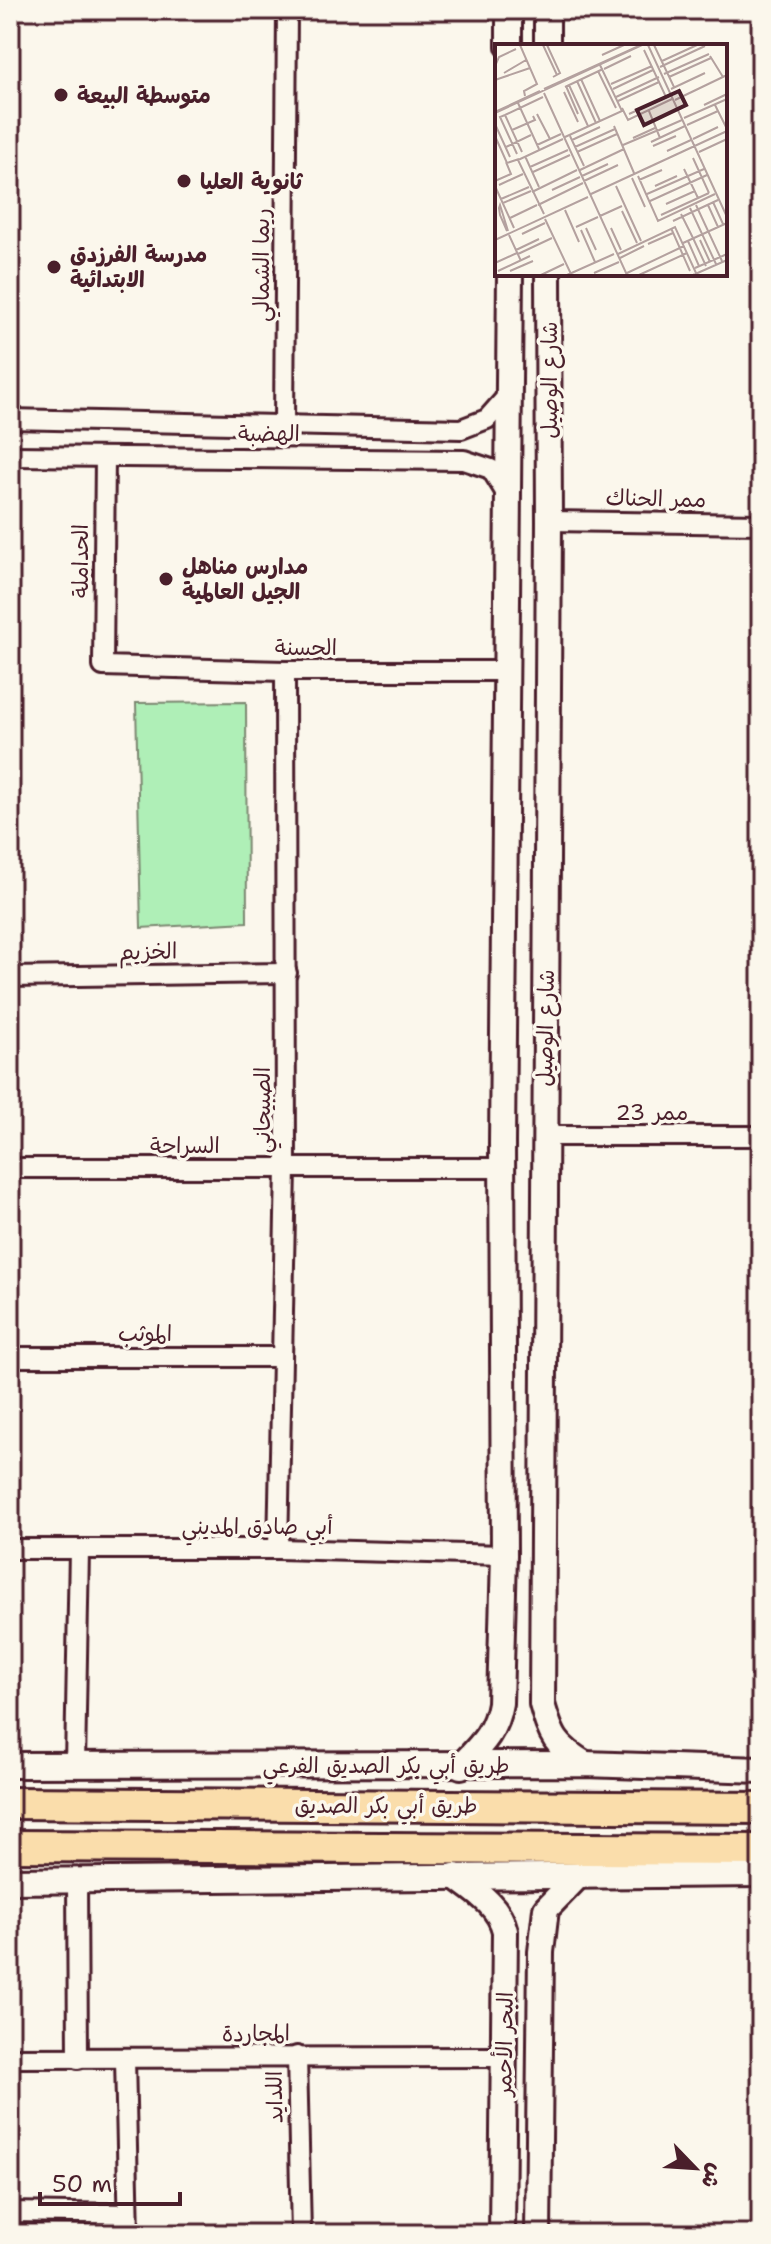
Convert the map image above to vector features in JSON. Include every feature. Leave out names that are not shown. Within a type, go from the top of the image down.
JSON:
[{"type":"main road","name":"طريق أبي بكر الصديق","points":[[10,1803],[761,1808]]},
{"type":"main road","name":"طريق أبي بكر الصديق","points":[[10,1846],[761,1850]]},
{"type":"street","name":"ريما الشمالي","points":[[284,424],[287,10]]},
{"type":"street","points":[[509,10],[509,44]]},
{"type":"street","points":[[547,10],[547,44]]},
{"type":"street","name":"شارع الوصيل","points":[[461,1766],[489,1736],[497,1722],[500,1703],[504,1555],[510,276]]},
{"type":"street","name":"شارع الوصيل","points":[[548,276],[542,1704],[551,1736],[565,1752],[585,1764]]},
{"type":"street","name":"الهضبة","points":[[10,419],[461,429],[487,419],[510,393]]},
{"type":"street","points":[[384,458],[385,427]]},
{"type":"street","name":"الهضبة","points":[[10,456],[464,460],[491,469],[510,500]]},
{"type":"street","name":"الحداملة","points":[[103,666],[105,457]]},
{"type":"street","name":"ممر الحناك","points":[[549,521],[761,524]]},
{"type":"street","name":"الحسنة","points":[[103,666],[285,671],[508,671]]},
{"type":"street","name":"الصبيحاني","points":[[278,1549],[286,1169],[285,671]]},
{"type":"street","name":"الخزيم","points":[[10,977],[287,973]]},
{"type":"street","name":"ممر 23","points":[[544,1136],[761,1136]]},
{"type":"street","name":"السراحة","points":[[10,1168],[504,1168]]},
{"type":"street","name":"الموثب","points":[[10,1357],[280,1357]]},
{"type":"street","name":"أبي صادق المديني","points":[[10,1549],[278,1549],[504,1555]]},
{"type":"street","points":[[75,1765],[79,1550]]},
{"type":"street","points":[[500,1703],[542,1704]]},
{"type":"street","name":"طريق أبي بكر الصديق الفرعي","points":[[10,1765],[585,1764],[761,1770]]},
{"type":"street","points":[[10,1881],[761,1874]]},
{"type":"street","name":"البحر الأحمر","points":[[538,2234],[543,1932],[546,1909],[579,1875]]},
{"type":"street","points":[[455,1876],[493,1906],[505,1931],[543,1932]]},
{"type":"street","points":[[77,1879],[78,2059]]},
{"type":"street","name":"البحر الأحمر","points":[[502,2234],[505,1931]]},
{"type":"street","name":"اللدايد","points":[[297,2056],[301,2234]]},
{"type":"street","name":"المجاردة","points":[[10,2058],[504,2057]]},
{"type":"street","points":[[125,2059],[129,2234]]},
{"type":"street","points":[[10,2212],[128,2214]]},
{"type":"green space","points":[[246,702],[247,922],[141,928],[136,703]]},
{"type":"place","name":"متوسطة البيعة","points":[[61,95]]},
{"type":"place","name":"ثانوية العليا","points":[[184,181]]},
{"type":"place","name":"مدرسة الفرزدق الابتدائية","points":[[54,267]]},
{"type":"place","name":"مدارس مناهل الجيل العالمية","points":[[166,579]]}]
